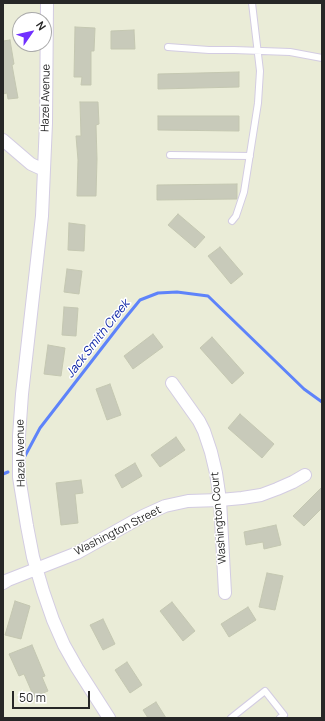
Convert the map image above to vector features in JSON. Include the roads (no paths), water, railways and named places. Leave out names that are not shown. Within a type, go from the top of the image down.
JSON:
[{"type":"street","name":"Hazel Avenue","points":[[47,3],[44,170],[41,224],[22,394],[19,436],[19,477],[26,526],[33,557],[53,620],[64,645],[77,668],[109,718]]},
{"type":"street","points":[[3,140],[31,164],[44,170]]},
{"type":"street","name":"Washington Court","points":[[172,383],[199,421],[211,452],[220,500],[225,593]]},
{"type":"street","name":"Washington Street","points":[[3,584],[8,580],[77,553],[143,516],[165,506],[188,501],[220,500],[261,495],[293,482],[305,475]]},
{"type":"lane","points":[[232,221],[236,216],[244,192],[258,103],[260,71],[252,3]]},
{"type":"lane","points":[[168,48],[290,52],[322,58]]},
{"type":"lane","points":[[170,155],[250,156]]},
{"type":"lane","points":[[231,718],[265,691],[284,715],[280,718]]},
{"type":"waterway","name":"Jack Smith Creek","points":[[25,456],[40,428],[122,322],[140,300],[158,293],[177,292],[208,296],[304,389],[322,402]]},
{"type":"waterway","name":"Jack Smith Creek","points":[[3,474],[8,472]]}]
